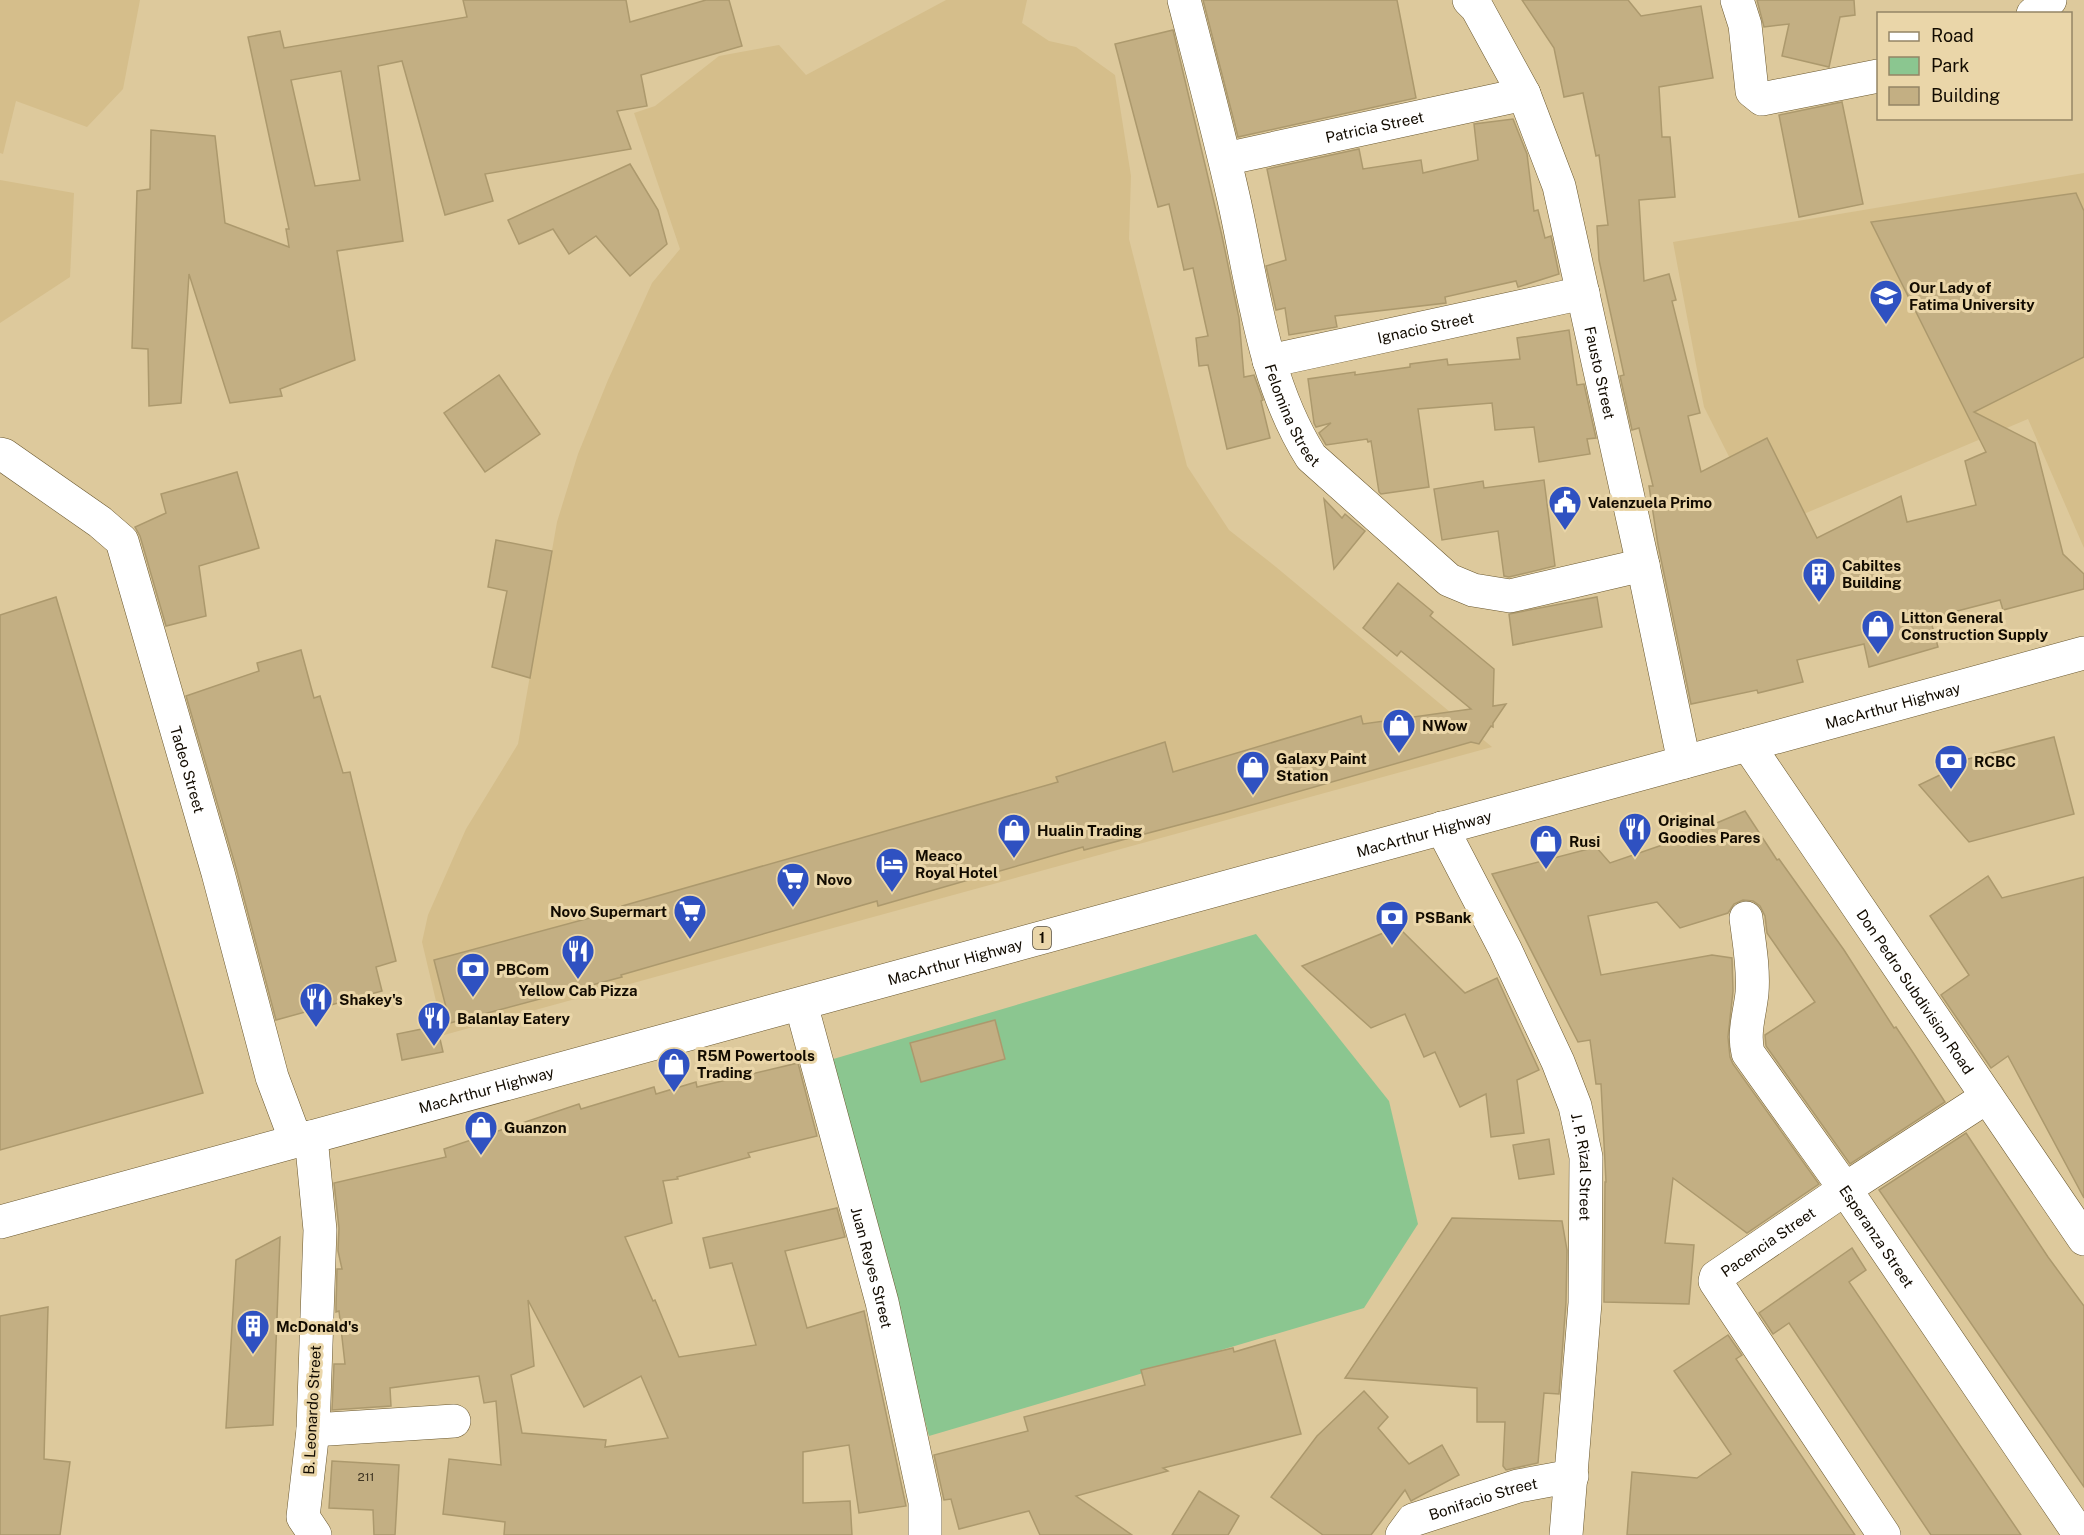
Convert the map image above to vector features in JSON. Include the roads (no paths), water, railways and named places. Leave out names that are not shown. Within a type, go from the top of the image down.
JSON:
[{"type":"main road","name":"Felomina Street","points":[[1184,0],[1225,159],[1269,361],[1294,431],[1311,457],[1449,580],[1473,590],[1510,596],[1643,565]]},
{"type":"main road","points":[[1737,0],[1745,25],[1752,91],[1762,99],[1877,76]]},
{"type":"main road","points":[[2035,12],[2050,0]]},
{"type":"main road","name":"Fausto Street","points":[[1478,3],[1524,94],[1558,186],[1643,565],[1684,762]]},
{"type":"main road","name":"Patricia Street","points":[[1225,159],[1524,94]]},
{"type":"main road","name":"Ignacio Street","points":[[1269,361],[1583,293]]},
{"type":"main road","name":"Tadeo Street","points":[[0,454],[100,522],[122,541],[218,873],[272,1077],[304,1139]]},
{"type":"main road","name":"MacArthur Highway","points":[[0,1222],[1748,744],[2082,659]]},
{"type":"main road","name":"Don Pedro Subdivision Road","points":[[1748,744],[2084,1239]]},
{"type":"main road","name":"J. P. Rizal Street","points":[[1442,828],[1505,949],[1557,1062],[1575,1106],[1586,1157],[1586,1303],[1566,1535]]},
{"type":"main road","name":"Esperanza Street","points":[[1746,918],[1752,976],[1745,1040],[1748,1053],[1845,1189],[2080,1535]]},
{"type":"main road","name":"Juan Reyes Street","points":[[801,1004],[882,1302],[925,1502],[925,1535]]},
{"type":"main road","name":"Pacencia Street","points":[[1884,1535],[1715,1281],[1716,1277],[1845,1189],[1987,1097]]},
{"type":"main road","name":"B. Leonardo Street","points":[[304,1139],[320,1230],[313,1430],[303,1518],[315,1535]]},
{"type":"main road","points":[[313,1430],[454,1421]]},
{"type":"main road","name":"Bonifacio Street","points":[[1402,1535],[1413,1520],[1518,1486],[1572,1476]]},
{"type":"place","name":"Our Lady of Fatima University","points":[[1886,325]]},
{"type":"place","name":"Valenzuela Primo","points":[[1565,531]]},
{"type":"place","name":"Cabiltes Building","points":[[1819,603]]},
{"type":"place","name":"Litton General Construction Supply","points":[[1878,655]]},
{"type":"place","name":"NWow","points":[[1399,754]]},
{"type":"place","name":"RCBC","points":[[1951,790]]},
{"type":"place","name":"Galaxy Paint Station","points":[[1253,796]]},
{"type":"place","name":"Original Goodies Pares","points":[[1635,858]]},
{"type":"place","name":"Hualin Trading","points":[[1014,859]]},
{"type":"place","name":"Rusi","points":[[1546,870]]},
{"type":"place","name":"Meaco Royal Hotel","points":[[892,893]]},
{"type":"place","name":"Novo","points":[[793,908]]},
{"type":"place","name":"Novo Supermart","points":[[690,940]]},
{"type":"place","name":"PSBank","points":[[1392,946]]},
{"type":"place","name":"Yellow Cab Pizza","points":[[578,980]]},
{"type":"place","name":"PBCom","points":[[473,998]]},
{"type":"place","name":"Shakey's","points":[[316,1028]]},
{"type":"place","name":"Balanlay Eatery","points":[[434,1047]]},
{"type":"place","name":"R5M Powertools Trading","points":[[674,1093]]},
{"type":"place","name":"Guanzon","points":[[481,1156]]},
{"type":"place","name":"McDonald's","points":[[253,1355]]}]
